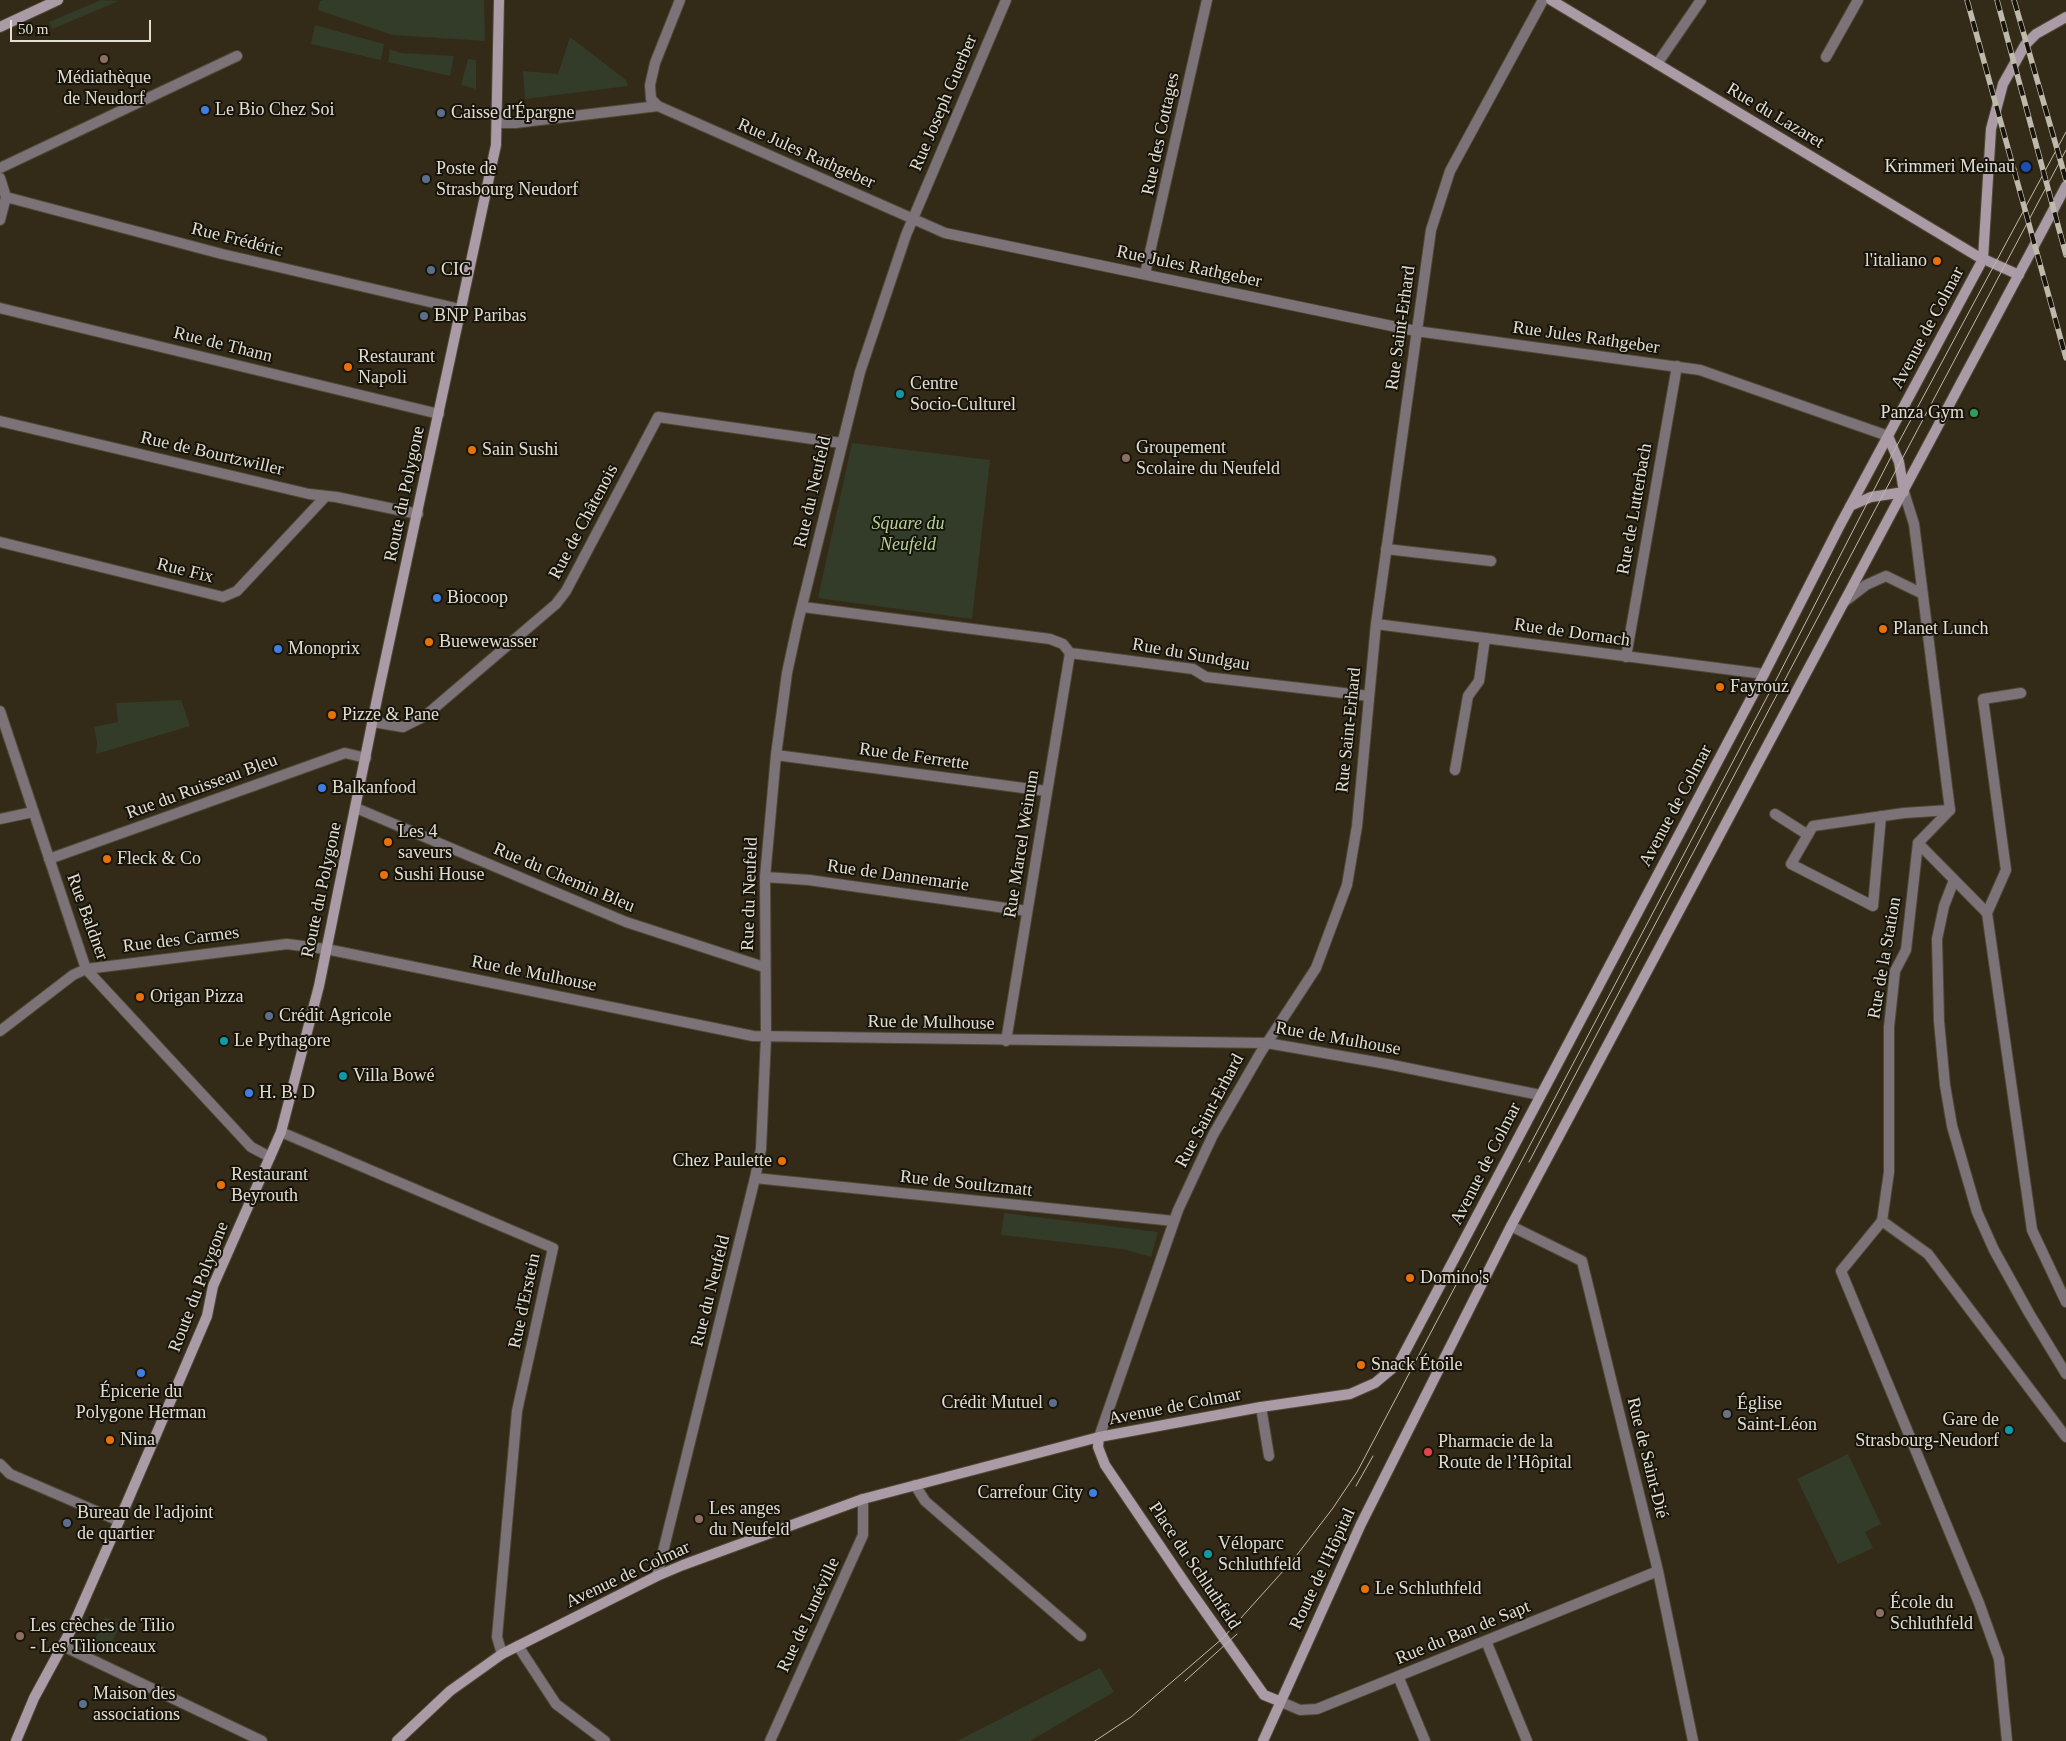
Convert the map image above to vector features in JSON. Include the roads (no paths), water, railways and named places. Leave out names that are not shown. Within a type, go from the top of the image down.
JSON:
[{"type":"street","points":[[0,27],[58,0]]},
{"type":"street","name":"Route du Polygone","points":[[16,1741],[34,1698],[62,1646],[119,1521],[207,1316],[212,1286],[280,1132],[312,1017],[496,145],[498,123],[499,0]]},
{"type":"street","points":[[658,106],[651,100],[650,85],[655,63],[680,0]]},
{"type":"street","name":"Rue Joseph Guerber","points":[[913,219],[1006,0]]},
{"type":"street","name":"Rue des Cottages","points":[[1145,274],[1207,0]]},
{"type":"street","name":"Rue Saint-Erhard","points":[[1100,1437],[1174,1221],[1213,1135],[1267,1043],[1316,968],[1347,885],[1356,826],[1376,624],[1431,230],[1450,171],[1544,0]]},
{"type":"street","name":"Rue du Lazaret","points":[[1551,0],[1983,259],[2019,275]]},
{"type":"street","points":[[1657,64],[1701,0]]},
{"type":"street","points":[[1826,57],[1858,0]]},
{"type":"street","name":"Avenue de Colmar","points":[[397,1741],[450,1691],[502,1654],[657,1576],[863,1499],[1100,1437],[1350,1394],[1375,1384],[1399,1363],[1764,674],[1850,506],[1983,259],[1991,129],[2002,84],[2025,45],[2036,34],[2066,17]]},
{"type":"street","points":[[0,168],[237,56]]},
{"type":"street","points":[[498,123],[515,123],[658,106]]},
{"type":"street","name":"Rue Jules Rathgeber","points":[[658,106],[945,233],[1416,331],[1700,370],[1888,436]]},
{"type":"street","points":[[0,178],[6,198],[0,220]]},
{"type":"street","points":[[1511,1226],[2066,186]]},
{"type":"street","name":"Rue Frédéric","points":[[6,198],[222,254],[460,309]]},
{"type":"street","name":"Rue du Neufeld","points":[[657,1576],[761,1149],[766,1037],[764,967],[765,877],[776,755],[787,674],[841,444],[860,372],[913,219]]},
{"type":"street","name":"Rue de Thann","points":[[0,308],[439,414]]},
{"type":"street","name":"Rue de Lutterbach","points":[[1626,657],[1677,366]]},
{"type":"street","name":"Rue de Châtenois","points":[[373,722],[403,727],[425,716],[556,604],[566,592],[658,416],[841,444]]},
{"type":"street","name":"Rue de Bourtzwiller","points":[[0,421],[325,497],[336,497],[418,514]]},
{"type":"street","points":[[1888,436],[1899,462],[1904,492],[1914,524],[1950,810]]},
{"type":"street","points":[[1850,506],[1870,497],[1904,492]]},
{"type":"street","name":"Rue Fix","points":[[0,542],[224,597],[237,591],[325,497]]},
{"type":"street","points":[[1386,549],[1491,561]]},
{"type":"street","points":[[1844,602],[1866,585],[1886,576],[1923,594]]},
{"type":"street","name":"Rue du Sundgau","points":[[802,607],[1050,639],[1063,644],[1070,653],[1193,668],[1206,677],[1369,696]]},
{"type":"street","name":"Rue de Dornach","points":[[1376,624],[1764,674]]},
{"type":"street","points":[[1455,770],[1468,696],[1479,681],[1485,638]]},
{"type":"street","name":"Rue Marcel Weinum","points":[[1006,1040],[1070,653]]},
{"type":"street","points":[[2021,693],[1983,699],[2006,870],[1987,913],[2032,1230],[2066,1302]]},
{"type":"street","name":"Rue Baldner","points":[[0,711],[86,969],[251,1147],[270,1157]]},
{"type":"street","name":"Rue du Ruisseau Bleu","points":[[49,859],[345,753],[366,758]]},
{"type":"street","name":"Rue de Ferrette","points":[[776,755],[1046,791]]},
{"type":"street","name":"Rue du Chemin Bleu","points":[[356,808],[626,922],[764,967]]},
{"type":"street","points":[[1881,816],[1872,906],[1791,864],[1813,826],[1881,816],[1950,810]]},
{"type":"street","points":[[1950,810],[1918,843],[1987,913]]},
{"type":"street","points":[[0,819],[33,812]]},
{"type":"street","points":[[1775,814],[1808,835]]},
{"type":"street","name":"Rue de la Station","points":[[1882,1221],[1889,1172],[1889,1027],[1896,971],[1906,950],[1918,843]]},
{"type":"street","name":"Rue de Dannemarie","points":[[765,877],[809,880],[1027,910]]},
{"type":"street","points":[[1954,880],[1944,906],[1937,939],[1939,1021],[1945,1085],[1952,1126],[1977,1212],[1994,1250],[2066,1374]]},
{"type":"street","name":"Rue des Carmes","points":[[0,1031],[73,975],[86,969],[280,944],[326,949]]},
{"type":"street","name":"Rue de Mulhouse","points":[[326,949],[766,1037],[1267,1043],[1387,1064],[1540,1095]]},
{"type":"street","name":"Rue d'Erstein","points":[[280,1132],[553,1248],[518,1411],[497,1638],[502,1654]]},
{"type":"street","name":"Rue de Soultzmatt","points":[[755,1178],[1174,1221]]},
{"type":"street","points":[[2007,1741],[1999,1659],[1979,1603],[1841,1271],[1882,1221],[1928,1254],[2066,1437]]},
{"type":"street","name":"Route de l'Hôpital","points":[[1262,1741],[1279,1701],[1416,1411],[1511,1226]]},
{"type":"street","name":"Rue de Saint-Dié","points":[[1511,1226],[1582,1261],[1658,1571],[1693,1741]]},
{"type":"street","points":[[1261,1408],[1269,1456]]},
{"type":"street","name":"Place du Schluthfeld","points":[[1100,1437],[1098,1447],[1105,1465],[1176,1570],[1264,1695],[1279,1701]]},
{"type":"street","points":[[0,1464],[10,1474],[119,1521]]},
{"type":"street","points":[[915,1486],[926,1501],[1081,1636]]},
{"type":"street","name":"Rue de Lunéville","points":[[770,1741],[860,1542],[865,1524],[863,1499]]},
{"type":"street","name":"Rue du Ban de Sapt","points":[[1279,1701],[1300,1710],[1317,1709],[1658,1571]]},
{"type":"street","points":[[1486,1641],[1527,1741]]},
{"type":"street","points":[[62,1646],[262,1741]]},
{"type":"street","points":[[518,1646],[556,1704],[605,1741]]},
{"type":"street","points":[[1398,1676],[1425,1741]]},
{"type":"tram line","points":[[1095,1741],[1131,1717],[1223,1638],[1293,1560],[1333,1508],[1357,1472],[1775,682],[1894,451],[2066,132]]},
{"type":"tram line","points":[[1529,1162],[2066,150]]},
{"type":"tram line","points":[[1356,1486],[1373,1456]]},
{"type":"tram line","points":[[1185,1681],[1237,1634]]},
{"type":"railway","points":[[1967,0],[2066,358]]},
{"type":"railway","points":[[1997,0],[2066,255]]},
{"type":"railway","points":[[2014,0],[2066,180]]},
{"type":"place","name":"Médiathèque de Neudorf","points":[[104,59]]},
{"type":"place","name":"Le Bio Chez Soi","points":[[205,110]]},
{"type":"place","name":"Caisse d'Épargne","points":[[441,113]]},
{"type":"place","name":"Krimmeri Meinau","points":[[2026,167]]},
{"type":"place","name":"Poste de Strasbourg Neudorf","points":[[426,179]]},
{"type":"place","name":"l'italiano","points":[[1937,261]]},
{"type":"place","name":"CIC","points":[[431,270]]},
{"type":"place","name":"BNP Paribas","points":[[424,316]]},
{"type":"place","name":"Restaurant Napoli","points":[[348,367]]},
{"type":"place","name":"Centre Socio-Culturel","points":[[900,394]]},
{"type":"place","name":"Panza Gym","points":[[1974,413]]},
{"type":"place","name":"Sain Sushi","points":[[472,450]]},
{"type":"place","name":"Groupement Scolaire du Neufeld","points":[[1126,458]]},
{"type":"place","name":"Biocoop","points":[[437,598]]},
{"type":"place","name":"Planet Lunch","points":[[1883,629]]},
{"type":"place","name":"Buewewasser","points":[[429,642]]},
{"type":"place","name":"Monoprix","points":[[278,649]]},
{"type":"place","name":"Fayrouz","points":[[1720,687]]},
{"type":"place","name":"Pizze & Pane","points":[[332,715]]},
{"type":"place","name":"Balkanfood","points":[[322,788]]},
{"type":"place","name":"Les 4 saveurs","points":[[388,842]]},
{"type":"place","name":"Fleck & Co","points":[[107,859]]},
{"type":"place","name":"Sushi House","points":[[384,875]]},
{"type":"place","name":"Origan Pizza","points":[[140,997]]},
{"type":"place","name":"Crédit Agricole","points":[[269,1016]]},
{"type":"place","name":"Le Pythagore","points":[[224,1041]]},
{"type":"place","name":"Villa Bowé","points":[[343,1076]]},
{"type":"place","name":"H. B. D","points":[[249,1093]]},
{"type":"place","name":"Chez Paulette","points":[[782,1161]]},
{"type":"place","name":"Restaurant Beyrouth","points":[[221,1185]]},
{"type":"place","name":"Domino's","points":[[1410,1278]]},
{"type":"place","name":"Snack Étoile","points":[[1361,1365]]},
{"type":"place","name":"Épicerie du Polygone Herman","points":[[141,1373]]},
{"type":"place","name":"Crédit Mutuel","points":[[1053,1403]]},
{"type":"place","name":"Église Saint-Léon","points":[[1727,1414]]},
{"type":"place","name":"Gare de Strasbourg-Neudorf","points":[[2009,1430]]},
{"type":"place","name":"Nina","points":[[110,1440]]},
{"type":"place","name":"Pharmacie de la Route de l’Hôpital","points":[[1428,1452]]},
{"type":"place","name":"Carrefour City","points":[[1093,1493]]},
{"type":"place","name":"Les anges du Neufeld","points":[[699,1519]]},
{"type":"place","name":"Bureau de l'adjoint de quartier","points":[[67,1523]]},
{"type":"place","name":"Véloparc Schluthfeld","points":[[1208,1554]]},
{"type":"place","name":"Le Schluthfeld","points":[[1365,1589]]},
{"type":"place","name":"École du Schluthfeld","points":[[1880,1613]]},
{"type":"place","name":"Les crèches de Tilio - Les Tilionceaux","points":[[20,1636]]},
{"type":"place","name":"Maison des associations","points":[[83,1704]]},
{"type":"park label","name":"Square du Neufeld","points":[[908,534]]}]
